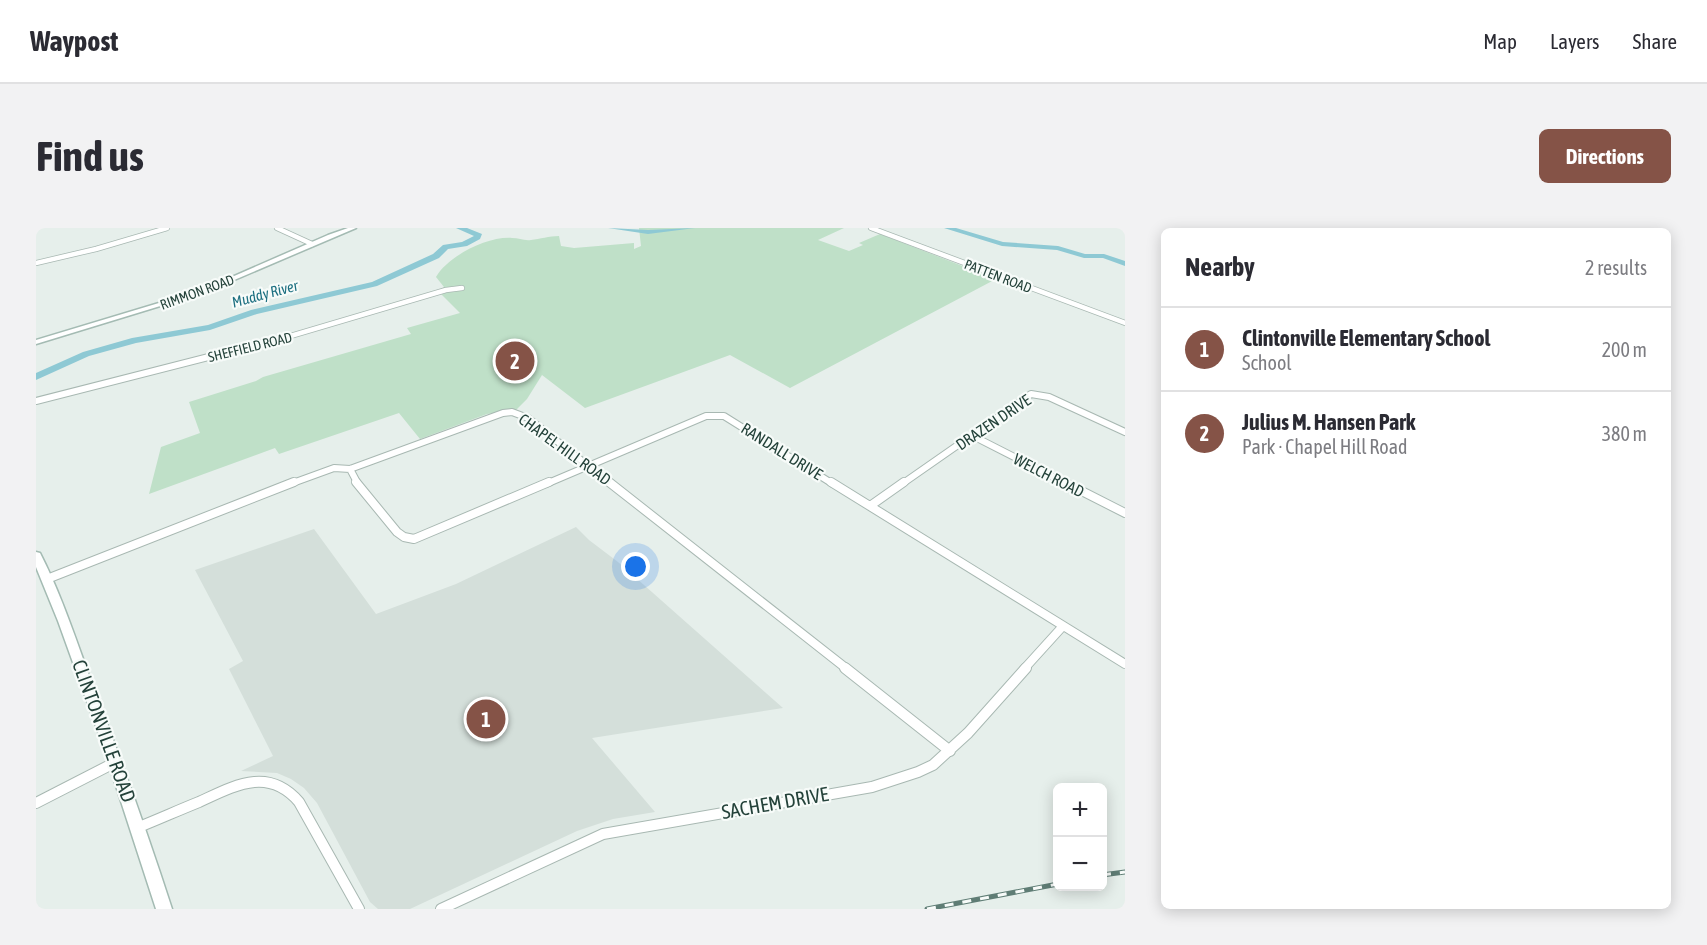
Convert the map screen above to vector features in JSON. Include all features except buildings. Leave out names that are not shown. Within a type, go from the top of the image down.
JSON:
[{"type":"street","points":[[36,263],[96,249],[167,228]]},
{"type":"street","points":[[278,228],[312,244]]},
{"type":"street","name":"RIMMON ROAD","points":[[36,342],[204,291],[353,228]]},
{"type":"street","name":"PATTEN ROAD","points":[[871,228],[1125,323]]},
{"type":"street","name":"SHEFFIELD ROAD","points":[[36,401],[316,330],[446,290],[462,288]]},
{"type":"street","name":"DRAZEN DRIVE","points":[[870,506],[1031,394],[1040,394],[1125,432]]},
{"type":"street","name":"CHAPEL HILL ROAD","points":[[42,574],[322,471],[334,468],[350,469],[503,413],[512,412],[528,418],[950,751]]},
{"type":"street","name":"RANDALL DRIVE","points":[[350,469],[354,478],[398,532],[414,540],[706,416],[720,415],[1125,664]]},
{"type":"street","name":"WELCH ROAD","points":[[973,436],[1125,513]]},
{"type":"street","name":"CLINTONVILLE ROAD","points":[[36,556],[116,762],[164,909]]},
{"type":"street","name":"SACHEM DRIVE","points":[[441,909],[603,834],[887,783],[918,772],[950,751],[1062,626]]},
{"type":"street","points":[[36,803],[116,762]]},
{"type":"street","points":[[139,827],[242,783],[258,780],[279,785],[292,792],[300,802],[359,909]]},
{"type":"shaded area","points":[[576,527],[783,708],[592,738],[655,812],[613,819],[577,831],[410,909],[378,909],[370,902],[317,803],[304,788],[277,773],[241,771],[273,756],[229,669],[243,661],[195,570],[314,529],[376,614],[456,584]]},
{"type":"green space","points":[[639,228],[844,228],[818,240],[849,251],[863,245],[859,243],[880,234],[996,279],[790,388],[730,355],[585,408],[542,375],[527,399],[516,410],[487,414],[420,439],[399,413],[279,454],[275,448],[149,494],[161,447],[200,433],[189,402],[263,377],[411,334],[407,328],[460,313],[441,294],[445,293],[441,289],[444,287],[436,277],[450,262],[470,249],[502,238],[528,240],[559,236],[561,246],[574,248],[634,243],[634,249],[641,246]]},
{"type":"waterway","name":"Muddy River","points":[[36,377],[86,354],[135,340],[210,327],[254,312],[389,279],[409,267],[436,256],[446,247],[464,244],[477,237],[478,234],[460,228]]},
{"type":"waterway","name":"Muddy River","points":[[612,228],[648,232],[691,228]]},
{"type":"waterway","name":"Muddy River","points":[[948,228],[1002,244],[1058,248],[1084,256],[1104,256],[1125,264]]},
{"type":"railway","points":[[1107,874],[1125,872]]},
{"type":"railway","points":[[927,909],[1053,885]]},
{"type":"place","name":"Julius M. Hansen Park","points":[[515,361]]},
{"type":"place","name":"Clintonville Elementary School","points":[[486,719]]}]
